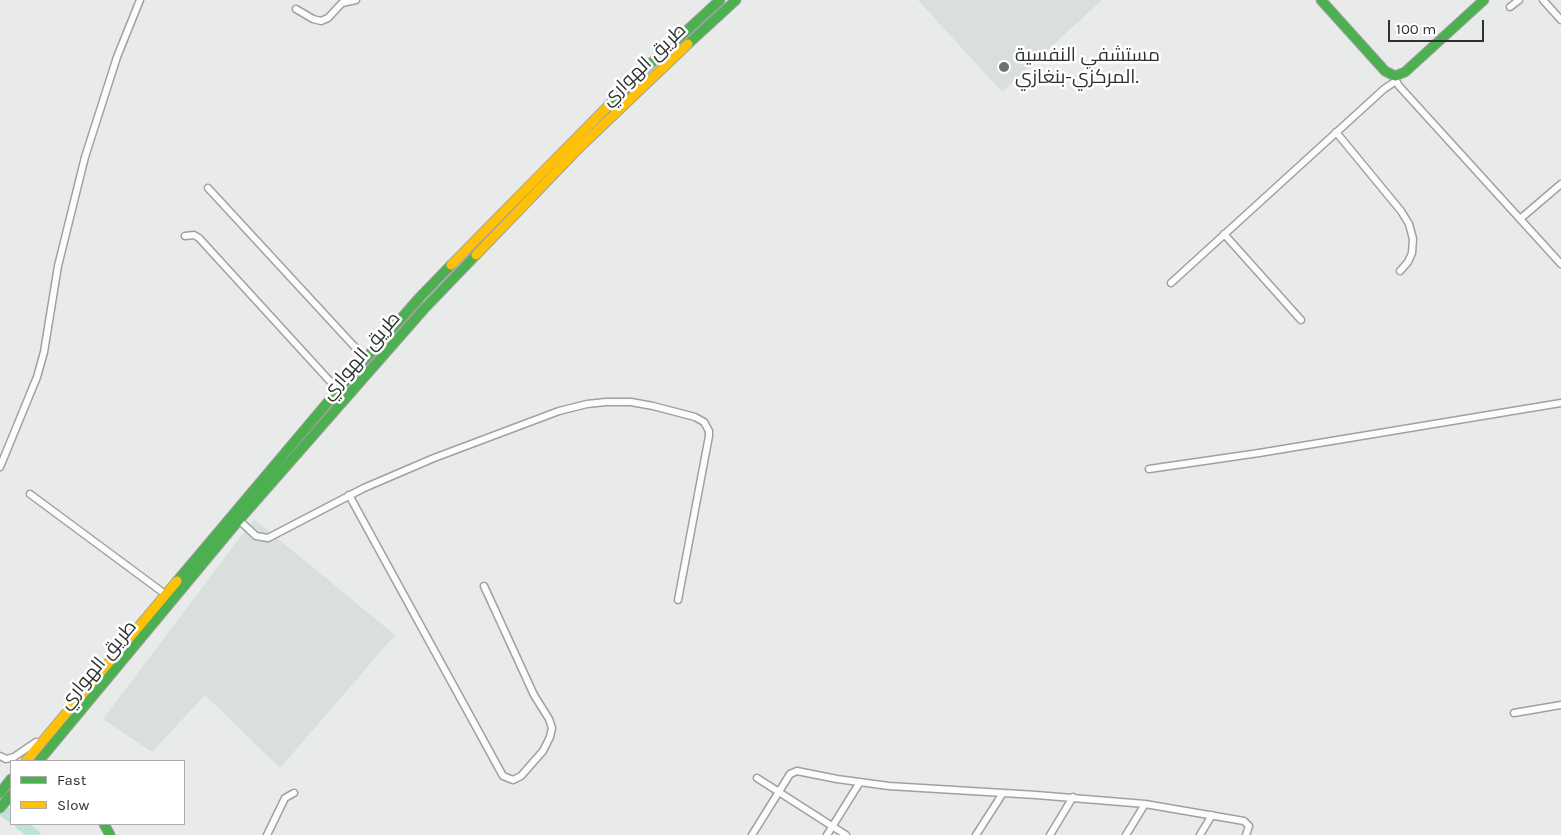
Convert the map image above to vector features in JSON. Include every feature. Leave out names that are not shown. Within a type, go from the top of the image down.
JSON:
[{"type":"main road","name":"طريق الهواري","points":[[27,760],[365,358],[469,246],[647,67],[720,0]]},
{"type":"main road","name":"طريق الهواري","points":[[40,760],[239,520],[383,354],[466,263],[654,75],[736,0]]},
{"type":"main road","points":[[1321,0],[1385,71],[1396,79],[1484,0]]},
{"type":"main road","points":[[647,67],[654,75]]},
{"type":"main road","points":[[0,793],[10,780]]},
{"type":"main road","points":[[0,808],[10,796]]},
{"type":"street","points":[[0,467],[37,377],[44,352],[58,266],[85,157],[117,57],[140,0]]},
{"type":"street","points":[[296,9],[313,19],[321,21],[328,18],[342,3],[356,0]]},
{"type":"street","points":[[1510,7],[1519,0]]},
{"type":"street","points":[[1543,0],[1561,20]]},
{"type":"street","points":[[1171,283],[1396,79],[1561,264]]},
{"type":"street","points":[[1336,132],[1402,211],[1409,224],[1413,239],[1412,253],[1408,262],[1400,271]]},
{"type":"street","points":[[1520,219],[1561,184]]},
{"type":"street","points":[[208,188],[365,358]]},
{"type":"street","points":[[1224,234],[1301,320]]},
{"type":"street","points":[[185,236],[194,235],[199,238],[338,390]]},
{"type":"street","points":[[239,520],[256,536],[268,538],[349,495],[434,458],[559,411],[606,402],[631,402],[653,406],[695,417],[704,422],[710,436],[678,600]]},
{"type":"street","points":[[1149,469],[1259,454],[1561,403]]},
{"type":"street","points":[[30,494],[166,594]]},
{"type":"street","points":[[349,495],[503,776],[510,780],[516,780],[543,751],[552,728],[549,719],[534,695],[484,586]]},
{"type":"street","points":[[1514,713],[1561,705]]},
{"type":"street","points":[[0,756],[6,759],[14,757],[52,731]]},
{"type":"street","points":[[752,835],[790,774],[795,771],[860,782],[915,788],[1073,797],[1145,804],[1246,822],[1248,826],[1246,835]]},
{"type":"street","points":[[756,778],[846,835]]},
{"type":"street","points":[[827,835],[860,782]]},
{"type":"street","points":[[267,835],[286,798],[294,793]]},
{"type":"street","points":[[976,835],[1003,793]]},
{"type":"street","points":[[1050,835],[1073,797]]},
{"type":"street","points":[[1126,835],[1145,804]]},
{"type":"street","points":[[1200,835],[1212,815]]},
{"type":"shaded area","name":"مستشفي النفسية المركزي-بنغازي.","points":[[918,0],[1102,0],[1002,92]]},
{"type":"shaded area","points":[[254,519],[395,635],[280,768],[205,695],[152,752],[103,719]]},
{"type":"waterway","points":[[0,808],[10,816]]},
{"type":"waterway","points":[[21,825],[35,835]]},
{"type":"traffic: fast","points":[[608,106],[647,67],[720,0]]},
{"type":"traffic: fast","points":[[688,44],[736,0]]},
{"type":"traffic: fast","points":[[1321,0],[1385,71],[1395,76],[1405,72],[1484,0]]},
{"type":"traffic: fast","points":[[40,760],[239,520],[424,309],[476,255]]},
{"type":"traffic: fast","points":[[177,581],[338,390],[420,297],[451,265]]},
{"type":"traffic: fast","points":[[0,793],[10,780]]},
{"type":"traffic: fast","points":[[0,808],[10,796]]},
{"type":"traffic: fast","points":[[105,825],[110,835]]},
{"type":"traffic: slow","points":[[476,255],[580,147],[688,44]]},
{"type":"traffic: slow","points":[[451,265],[608,106]]},
{"type":"traffic: slow","points":[[27,760],[177,581]]},
{"type":"place","name":"مستشفي النفسية المركزي-بنغازي.","points":[[1004,67]]}]
